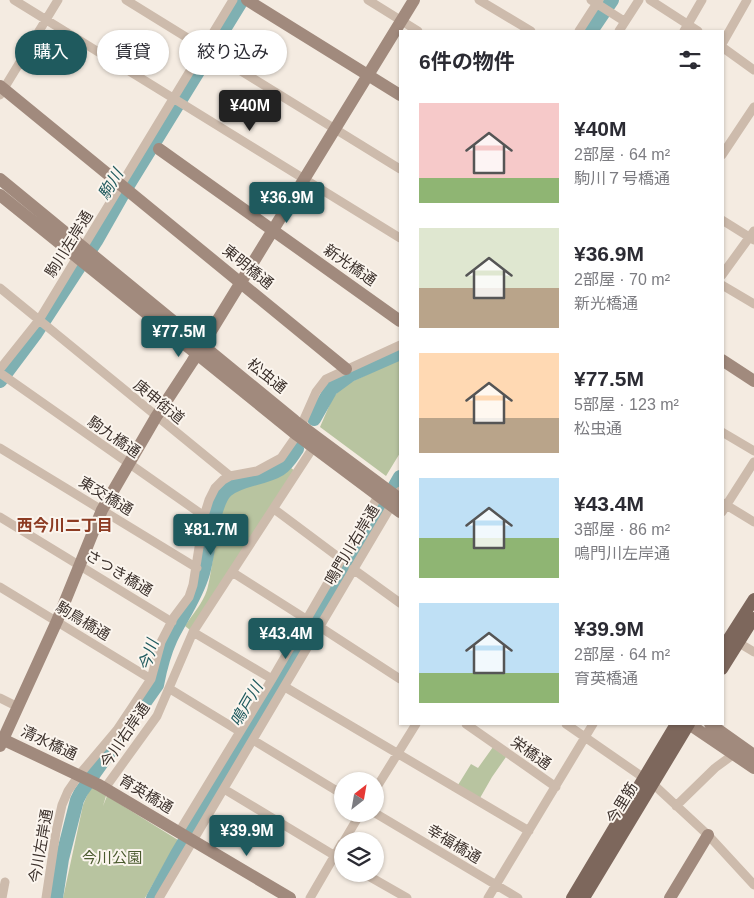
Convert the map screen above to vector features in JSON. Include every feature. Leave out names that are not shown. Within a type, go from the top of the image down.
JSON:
[{"type":"main road","points":[[724,661],[730,638],[754,599]]},
{"type":"main road","points":[[730,638],[754,618]]},
{"type":"main road","name":"今里筋","points":[[584,898],[648,781],[676,725]]},
{"type":"main road","name":"今里筋","points":[[572,898],[648,781],[688,725]]},
{"type":"street","points":[[14,0],[399,237]]},
{"type":"street","points":[[1,90],[58,0]]},
{"type":"street","points":[[126,0],[179,33]]},
{"type":"street","name":"駒川左岸通","points":[[216,30],[233,0]]},
{"type":"street","points":[[247,0],[399,94]]},
{"type":"street","points":[[368,0],[416,30]]},
{"type":"street","points":[[1,741],[57,621],[102,510],[127,464],[200,349],[414,0]]},
{"type":"street","points":[[479,0],[529,30]]},
{"type":"street","points":[[620,30],[639,0]]},
{"type":"street","points":[[650,0],[686,28],[702,0]]},
{"type":"street","points":[[724,42],[747,0]]},
{"type":"street","points":[[580,30],[595,1],[624,21]]},
{"type":"street","points":[[724,48],[754,70]]},
{"type":"street","name":"駒川左岸通","points":[[0,369],[39,320],[84,255],[152,144],[189,75]]},
{"type":"street","points":[[247,75],[399,168]]},
{"type":"street","name":"東明橋通","points":[[1,90],[346,368]]},
{"type":"street","points":[[724,152],[754,107]]},
{"type":"street","name":"新光橋通","points":[[152,144],[399,320]]},
{"type":"street","name":"松虫通","points":[[0,179],[84,255],[299,430],[381,492],[396,501]]},
{"type":"street","name":"松虫通","points":[[0,195],[84,255]]},
{"type":"street","points":[[724,221],[753,236],[724,272]]},
{"type":"street","points":[[724,286],[754,304]]},
{"type":"street","points":[[0,288],[39,320]]},
{"type":"street","name":"庚申街道","points":[[39,320],[230,476]]},
{"type":"street","points":[[230,476],[257,471],[281,458],[299,430],[316,392],[326,379],[346,368],[399,345]]},
{"type":"street","points":[[724,361],[754,381]]},
{"type":"street","name":"駒九橋通","points":[[0,373],[127,464],[204,516]]},
{"type":"street","points":[[724,433],[754,451]]},
{"type":"street","name":"今川右岸通","points":[[91,781],[157,716],[193,632],[316,443]]},
{"type":"street","name":"東交橋通","points":[[0,448],[197,568]]},
{"type":"street","points":[[754,462],[724,507],[754,522]]},
{"type":"street","name":"今川左岸通","points":[[46,898],[56,832],[62,805],[68,791],[91,781],[117,730],[151,679],[161,642],[189,597],[197,568],[204,516],[209,500],[215,488],[230,476]]},
{"type":"street","points":[[186,837],[239,731],[272,679],[381,492]]},
{"type":"street","name":"鳴門川右岸通","points":[[159,898],[186,837],[224,790],[353,569],[396,501]]},
{"type":"street","points":[[274,509],[342,559]]},
{"type":"street","name":"さつき橋通","points":[[0,517],[172,622]]},
{"type":"street","points":[[353,569],[399,602]]},
{"type":"street","points":[[232,572],[306,618]]},
{"type":"street","name":"駒鳥橋通","points":[[0,587],[151,679]]},
{"type":"street","points":[[320,627],[399,678]]},
{"type":"street","points":[[193,632],[272,679]]},
{"type":"street","points":[[730,638],[754,652]]},
{"type":"street","points":[[285,687],[528,832]]},
{"type":"street","points":[[170,689],[239,731]]},
{"type":"street","points":[[0,698],[18,707]]},
{"type":"street","points":[[384,776],[415,725]]},
{"type":"street","name":"栄橋通","points":[[467,725],[556,787]]},
{"type":"street","points":[[567,725],[648,781],[708,835],[754,885]]},
{"type":"street","points":[[488,898],[592,725]]},
{"type":"street","points":[[690,725],[754,768]]},
{"type":"street","points":[[711,725],[754,755]]},
{"type":"street","points":[[253,740],[334,789]]},
{"type":"street","name":"清水橋通","points":[[1,741],[91,781]]},
{"type":"street","points":[[676,806],[715,768],[734,754]]},
{"type":"street","name":"育英橋通","points":[[91,781],[290,898]]},
{"type":"street","points":[[224,790],[334,855]]},
{"type":"street","name":"幸福橋通","points":[[384,818],[518,898]]},
{"type":"street","points":[[670,898],[708,835]]},
{"type":"street","points":[[310,898],[334,865]]},
{"type":"street","points":[[2,898],[5,882]]},
{"type":"street","points":[[380,882],[407,898]]},
{"type":"green space","points":[[399,359],[399,455],[386,476],[320,427],[333,397],[345,385]]},
{"type":"green space","points":[[291,468],[295,471],[190,630],[185,626],[207,590],[219,522],[228,498],[240,486],[277,475]]},
{"type":"green space","points":[[493,747],[506,757],[480,798],[458,785],[471,764],[478,768]]},
{"type":"green space","name":"今川公園","points":[[91,786],[106,796],[103,806],[107,796],[178,840],[145,898],[63,898],[83,805]]},
{"type":"waterway","name":"駒川","points":[[0,381],[36,333],[96,241],[125,190],[242,0]]},
{"type":"waterway","name":"今川","points":[[592,30],[612,0]]},
{"type":"waterway","name":"今川","points":[[314,419],[331,389],[350,375],[399,353]]},
{"type":"waterway","name":"今川","points":[[56,898],[62,859],[77,800],[157,685],[162,661],[169,644],[200,582],[214,517],[222,496],[233,486],[280,469],[288,462],[297,449]]},
{"type":"waterway","name":"鳴戸川","points":[[153,898],[177,854],[399,479]]},
{"type":"district","name":"西今川二丁目","points":[[65,525]]}]
